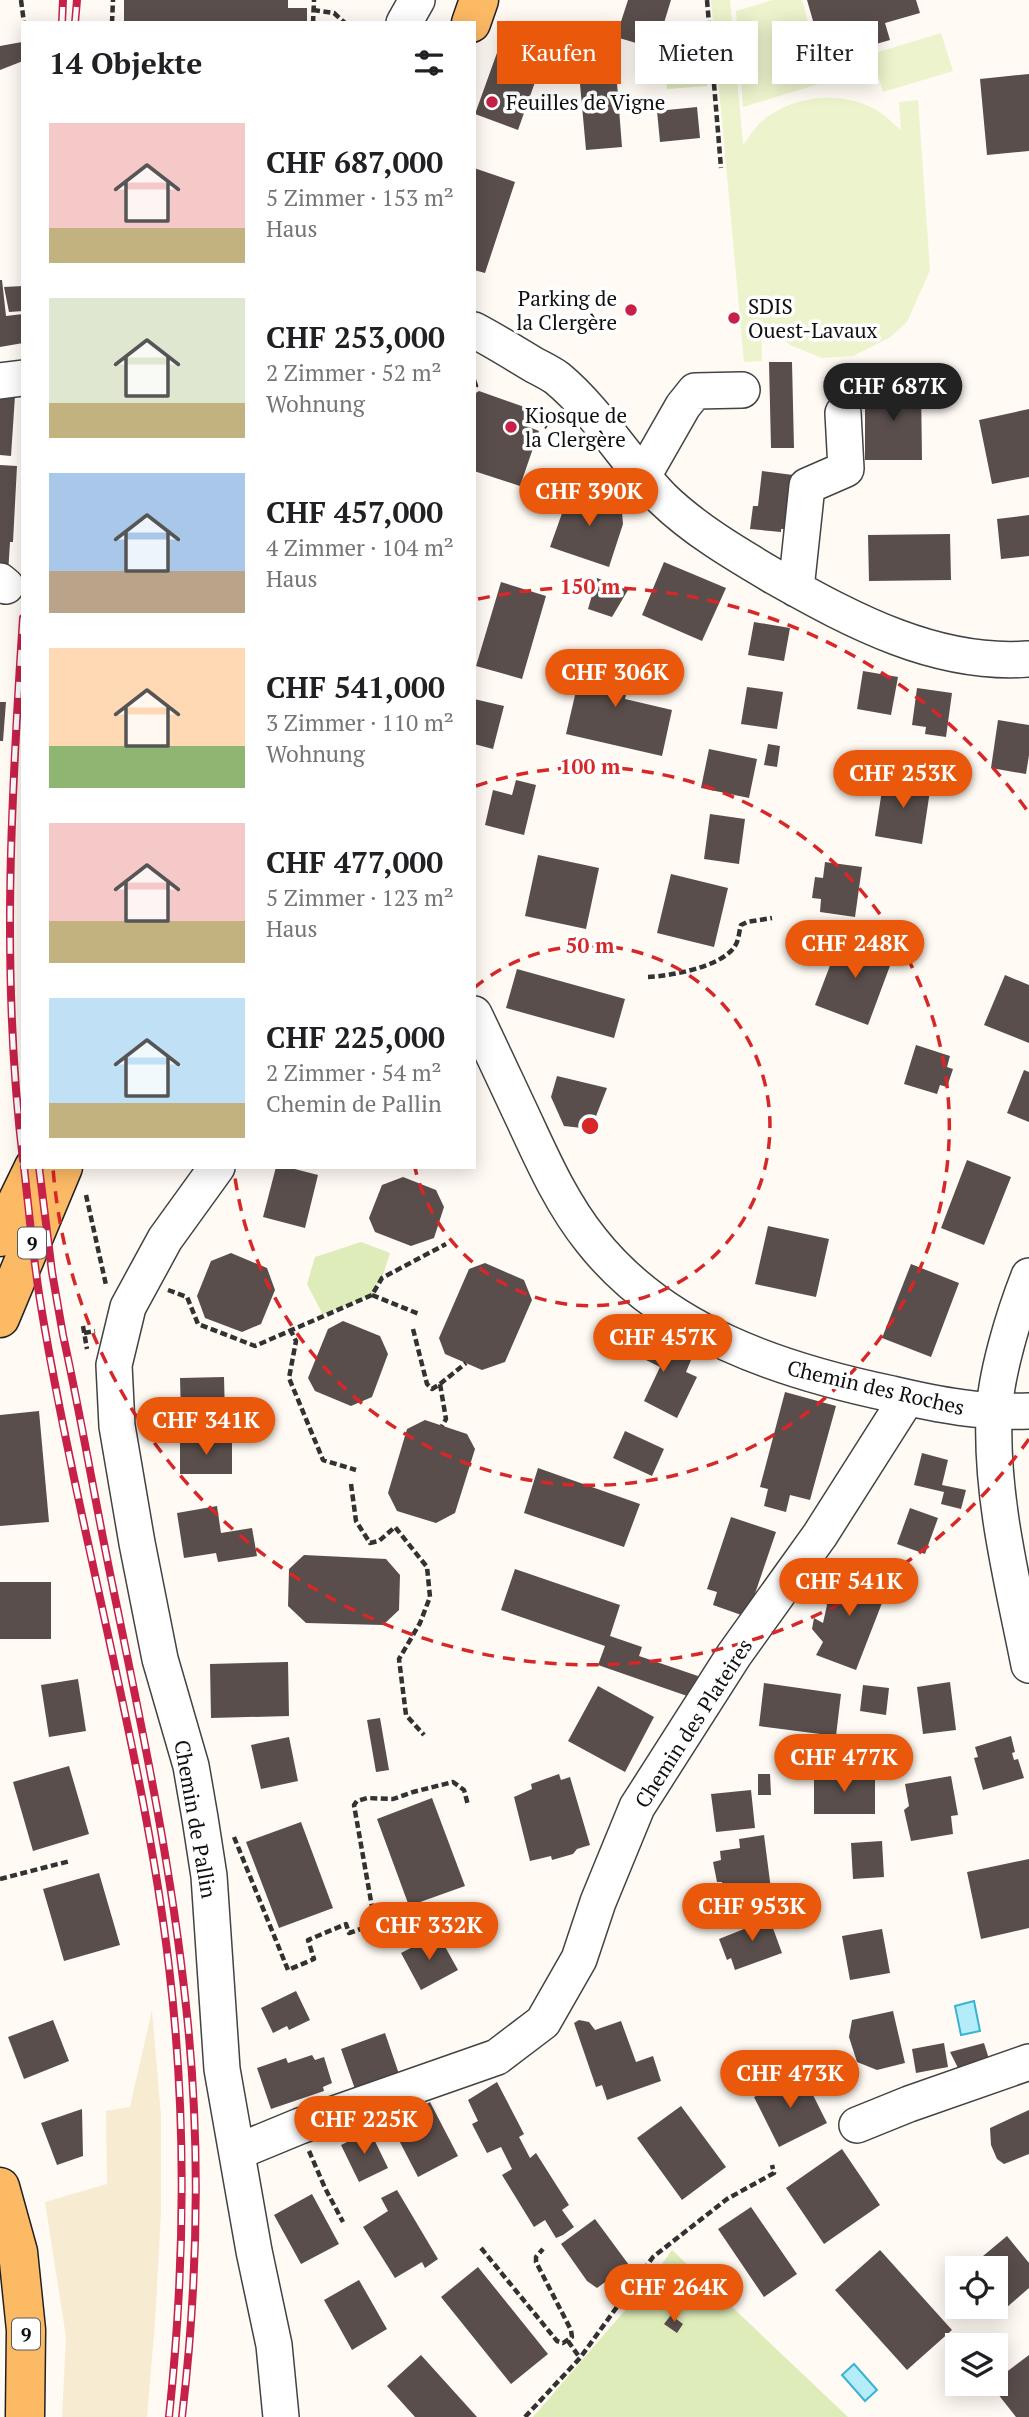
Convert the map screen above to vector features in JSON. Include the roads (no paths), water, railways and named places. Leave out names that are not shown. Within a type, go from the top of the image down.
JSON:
[{"type":"main road","points":[[472,21],[479,0]]},
{"type":"main road","name":"9","points":[[0,1237],[33,1169]]},
{"type":"main road","name":"9","points":[[0,1318],[76,1177]]},
{"type":"main road","name":"9","points":[[0,2188],[18,2252],[26,2330],[25,2417]]},
{"type":"street","points":[[476,331],[556,377],[585,406],[642,476],[680,514],[730,551],[796,589],[889,635],[952,654],[1008,660],[1029,659]]},
{"type":"street","points":[[0,381],[21,379]]},
{"type":"street","points":[[642,476],[683,406],[695,391],[742,390]]},
{"type":"street","points":[[796,589],[807,486],[846,469],[843,413]]},
{"type":"street","name":"Chemin des Roches","points":[[476,1018],[553,1182],[591,1241],[625,1276],[687,1323],[730,1346],[792,1369],[907,1398],[994,1413],[1029,1411]]},
{"type":"street","name":"Chemin de Pallin","points":[[216,1169],[165,1239],[117,1298],[114,1366],[117,1426],[160,1659],[211,1827],[209,1876],[222,2069],[254,2251],[274,2346],[281,2417]]},
{"type":"street","points":[[1029,1276],[1003,1363],[994,1413],[994,1465],[1029,1665]]},
{"type":"street","name":"Chemin des Plateires","points":[[236,2152],[300,2126],[497,2057],[543,2022],[579,1959],[598,1902],[637,1807],[734,1655],[820,1535],[907,1398]]},
{"type":"street","points":[[857,2125],[1029,2062]]},
{"type":"water","points":[[974,2001],[980,2031],[961,2035],[955,2006]]},
{"type":"water","points":[[854,2364],[877,2390],[865,2401],[842,2375]]},
{"type":"railway","points":[[62,21],[63,0]]},
{"type":"railway","points":[[75,21],[77,0]]},
{"type":"railway","points":[[21,652],[10,889],[12,1024],[21,1141]]},
{"type":"railway","points":[[24,1169],[51,1365],[135,1763],[169,1967],[179,2080],[182,2192],[178,2304],[169,2417]]},
{"type":"railway","points":[[39,1169],[63,1335],[164,1846],[180,1953],[191,2057],[196,2160],[194,2263],[182,2417]]},
{"type":"place","name":"Feuilles de Vigne","points":[[492,102]]},
{"type":"place","name":"Parking de la Clergère","points":[[631,310]]},
{"type":"place","name":"SDIS Ouest-Lavaux","points":[[734,318]]},
{"type":"place","name":"Kiosque de la Clergère","points":[[511,427]]}]
